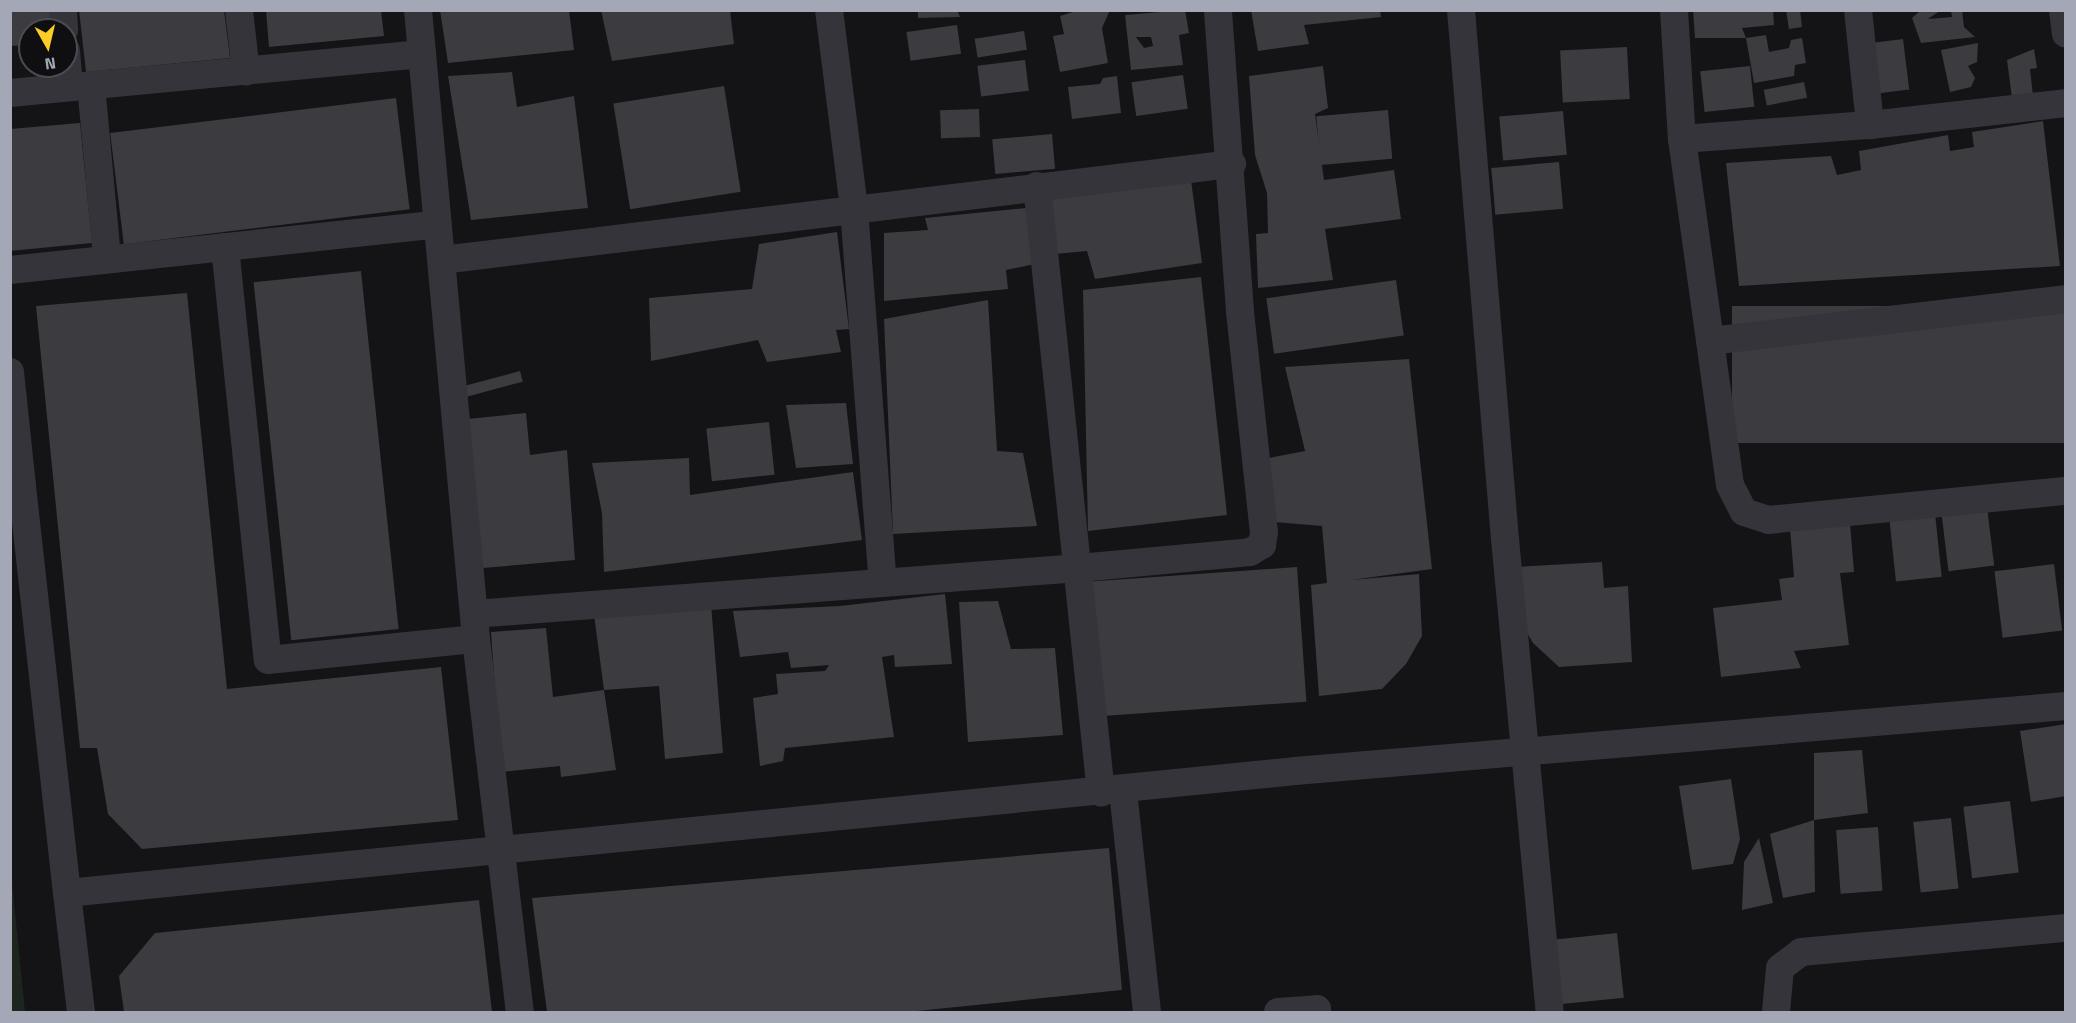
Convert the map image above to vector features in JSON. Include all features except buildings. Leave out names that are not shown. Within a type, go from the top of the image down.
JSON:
[{"type":"street","points":[[239,10],[246,72]]},
{"type":"street","points":[[418,10],[475,627],[520,1012]]},
{"type":"street","points":[[829,10],[854,210],[883,582]]},
{"type":"street","points":[[225,247],[268,660],[475,627],[883,582],[1079,568],[1250,552],[1262,545],[1262,513],[1240,311],[1232,164],[1218,10]]},
{"type":"street","points":[[1461,10],[1524,751],[1550,1012]]},
{"type":"street","points":[[1674,10],[1682,139],[1730,485],[1736,500],[1754,518],[1768,520],[2066,491]]},
{"type":"street","points":[[1858,10],[1870,125]]},
{"type":"street","points":[[2063,10],[2066,34]]},
{"type":"street","points":[[10,93],[422,54]]},
{"type":"street","points":[[77,78],[80,86],[107,258]]},
{"type":"street","points":[[1682,139],[1870,125],[2066,103]]},
{"type":"street","points":[[442,260],[1232,164]]},
{"type":"street","points":[[1037,186],[1079,568],[1146,1012]]},
{"type":"street","points":[[10,270],[438,224]]},
{"type":"street","points":[[1710,341],[2066,299]]},
{"type":"street","points":[[10,372],[16,487],[81,1012]]},
{"type":"street","points":[[67,893],[1524,751],[2066,706]]},
{"type":"street","points":[[1776,1012],[1780,968],[1791,957],[1808,950],[2066,928]]},
{"type":"street","points":[[1278,1012],[1317,1009],[1317,1012]]},
{"type":"shaded area","points":[[11,872],[25,1012],[11,1012]]}]
